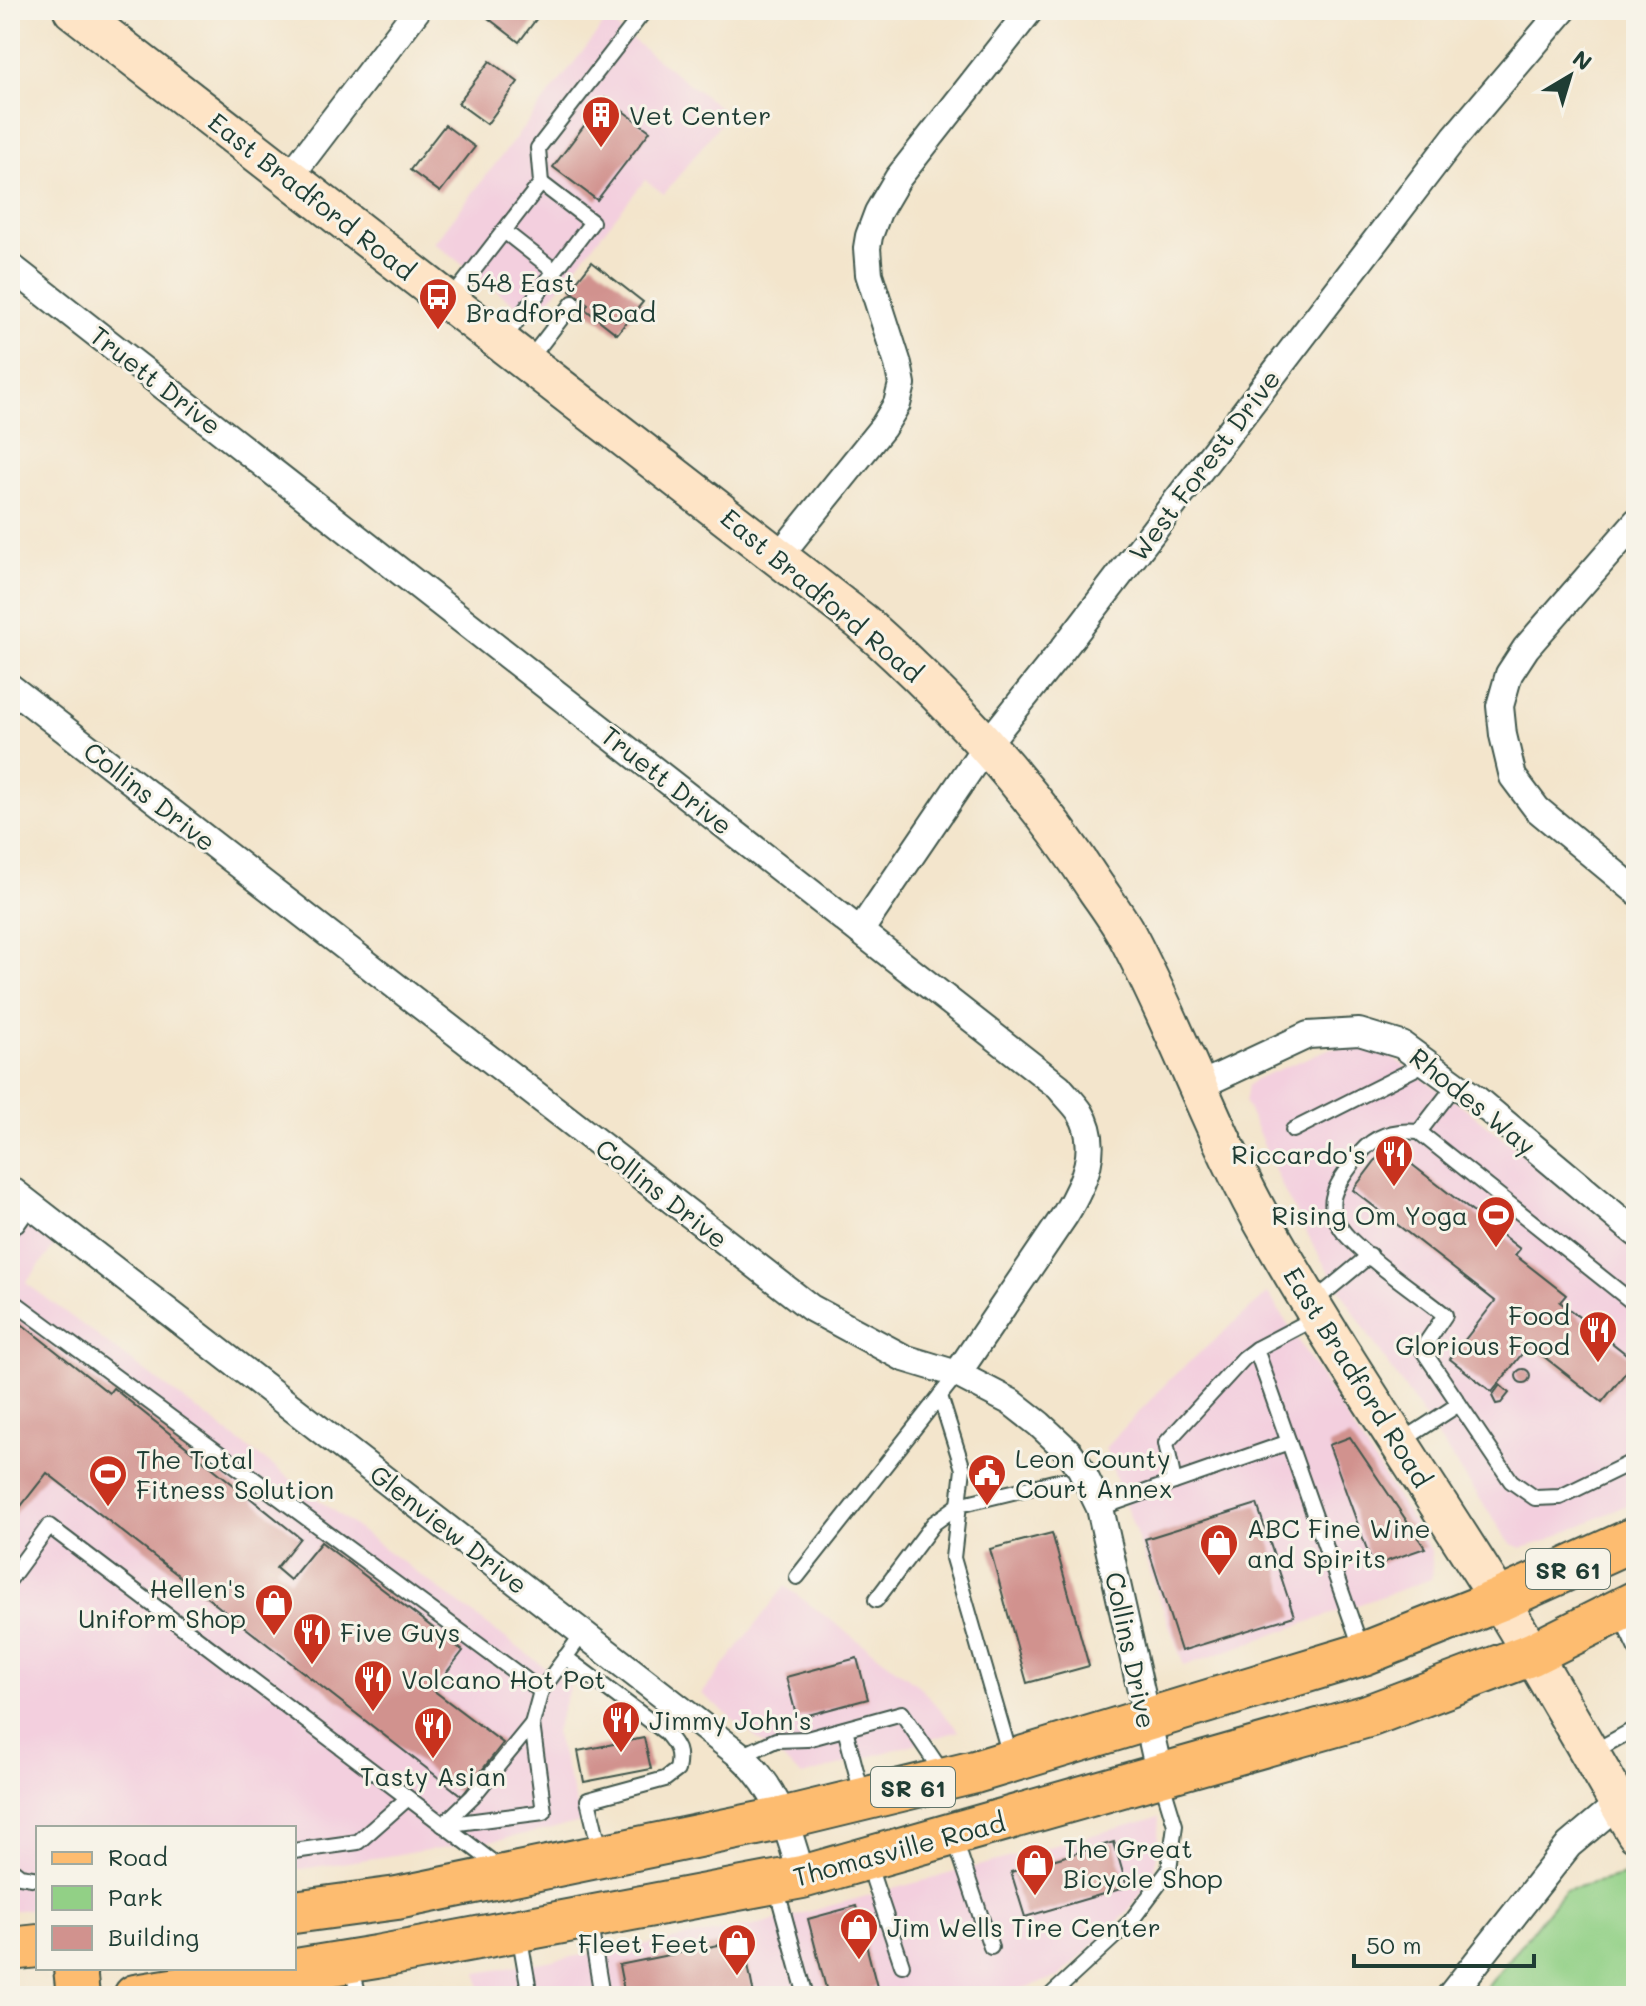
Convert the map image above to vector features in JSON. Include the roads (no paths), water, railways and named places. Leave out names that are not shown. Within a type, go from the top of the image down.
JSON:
[{"type":"main road","name":"SR 61","points":[[296,1912],[397,1898],[785,1818],[1011,1761],[1363,1654],[1499,1600],[1636,1538]]},
{"type":"main road","name":"Thomasville Road","points":[[135,1996],[355,1979],[519,1930],[788,1880],[1368,1716],[1532,1654],[1632,1630]]},
{"type":"main road","points":[[509,1875],[519,1930]]},
{"type":"main road","points":[[10,1949],[36,1946]]},
{"type":"main road","points":[[75,1970],[78,1996]]},
{"type":"street","name":"East Bradford Road","points":[[73,10],[862,622],[912,667],[987,744],[1031,795],[1127,934],[1251,1202],[1314,1311],[1499,1600],[1629,1814]]},
{"type":"street","points":[[288,179],[417,10]]},
{"type":"street","points":[[779,556],[883,427],[897,404],[902,384],[898,364],[869,274],[869,236],[878,212],[898,178],[1030,10]]},
{"type":"street","name":"West Forest Drive","points":[[860,931],[987,744],[1455,137],[1563,10]]},
{"type":"street","name":"Truett Drive","points":[[10,266],[1059,1087],[1081,1114],[1090,1146],[1088,1169],[1079,1193],[957,1374]]},
{"type":"street","points":[[1636,522],[1526,648],[1509,674],[1500,706],[1513,777],[1537,809],[1636,891]]},
{"type":"street","name":"Collins Drive","points":[[10,687],[811,1308],[904,1358],[957,1374],[1011,1402],[1070,1453],[1100,1508],[1160,1776]]},
{"type":"street","name":"Rhodes Way","points":[[1199,1086],[1308,1035],[1359,1032],[1402,1045],[1456,1084],[1636,1233]]},
{"type":"street","name":"Glenview Drive","points":[[10,1189],[756,1769],[785,1818],[788,1880]]},
{"type":"street","points":[[1450,1996],[1569,1845],[1629,1814]]},
{"type":"lane","points":[[448,302],[541,183],[538,148],[645,10]]},
{"type":"lane","points":[[514,352],[555,271],[592,222],[541,183]]},
{"type":"lane","points":[[504,231],[555,271]]},
{"type":"lane","points":[[514,352],[573,303]]},
{"type":"lane","points":[[1293,1130],[1426,1063]]},
{"type":"lane","points":[[1419,1132],[1456,1084]]},
{"type":"lane","points":[[1636,1305],[1419,1132],[1403,1130],[1381,1135],[1360,1152],[1333,1198],[1333,1212],[1346,1236],[1445,1315],[1422,1349],[1511,1481],[1535,1498],[1560,1497],[1636,1460]]},
{"type":"lane","points":[[10,1229],[17,1225],[31,1205]]},
{"type":"lane","points":[[1174,1482],[1166,1443],[1244,1358],[1314,1311],[1370,1255]]},
{"type":"lane","points":[[10,1299],[541,1691]]},
{"type":"lane","points":[[1256,1349],[1363,1654]]},
{"type":"lane","points":[[797,1577],[957,1374]]},
{"type":"lane","points":[[940,1396],[963,1469],[953,1558],[1011,1761]]},
{"type":"lane","points":[[1399,1443],[1459,1404]]},
{"type":"lane","points":[[1100,1508],[1289,1442]]},
{"type":"lane","points":[[876,1600],[934,1523],[959,1505],[1062,1480]]},
{"type":"lane","points":[[10,1579],[49,1526],[509,1875]]},
{"type":"lane","points":[[443,1825],[544,1812],[532,1724],[541,1691],[583,1633]]},
{"type":"lane","points":[[565,1657],[665,1732],[679,1747],[677,1770],[665,1779],[588,1800],[601,1856]]},
{"type":"lane","points":[[741,1756],[776,1740],[807,1739],[902,1713],[946,1778]]},
{"type":"lane","points":[[443,1825],[473,1796],[532,1724]]},
{"type":"lane","points":[[1590,1753],[1636,1728]]},
{"type":"lane","points":[[845,1729],[864,1799]]},
{"type":"lane","points":[[1050,1996],[1131,1921],[1169,1870],[1175,1825],[1160,1776]]},
{"type":"lane","points":[[296,1851],[358,1842],[408,1798]]},
{"type":"lane","points":[[953,1834],[991,1947]]},
{"type":"lane","points":[[867,1859],[902,1965]]},
{"type":"lane","points":[[10,1868],[20,1876],[36,1879]]},
{"type":"lane","points":[[788,1880],[806,1996]]},
{"type":"lane","points":[[589,1919],[602,1996]]},
{"type":"lane","points":[[519,1930],[530,1996]]},
{"type":"place","name":"Vet Center","points":[[601,149]]},
{"type":"place","name":"548 East Bradford Road","points":[[438,331]]},
{"type":"place","name":"Riccardo's","points":[[1394,1188]]},
{"type":"place","name":"Rising Om Yoga","points":[[1496,1249]]},
{"type":"place","name":"Food Glorious Food","points":[[1598,1364]]},
{"type":"place","name":"Leon County Court Annex","points":[[987,1507]]},
{"type":"place","name":"The Total Fitness Solution","points":[[108,1508]]},
{"type":"place","name":"ABC Fine Wine and Spirits","points":[[1219,1577]]},
{"type":"place","name":"Hellen's Uniform Shop","points":[[274,1637]]},
{"type":"place","name":"Five Guys","points":[[312,1666]]},
{"type":"place","name":"Volcano Hot Pot","points":[[373,1713]]},
{"type":"place","name":"Jimmy John's","points":[[621,1754]]},
{"type":"place","name":"Tasty Asian","points":[[433,1760]]},
{"type":"place","name":"The Great Bicycle Shop","points":[[1035,1897]]},
{"type":"place","name":"Jim Wells Tire Center","points":[[859,1961]]},
{"type":"place","name":"Fleet Feet","points":[[737,1977]]}]
